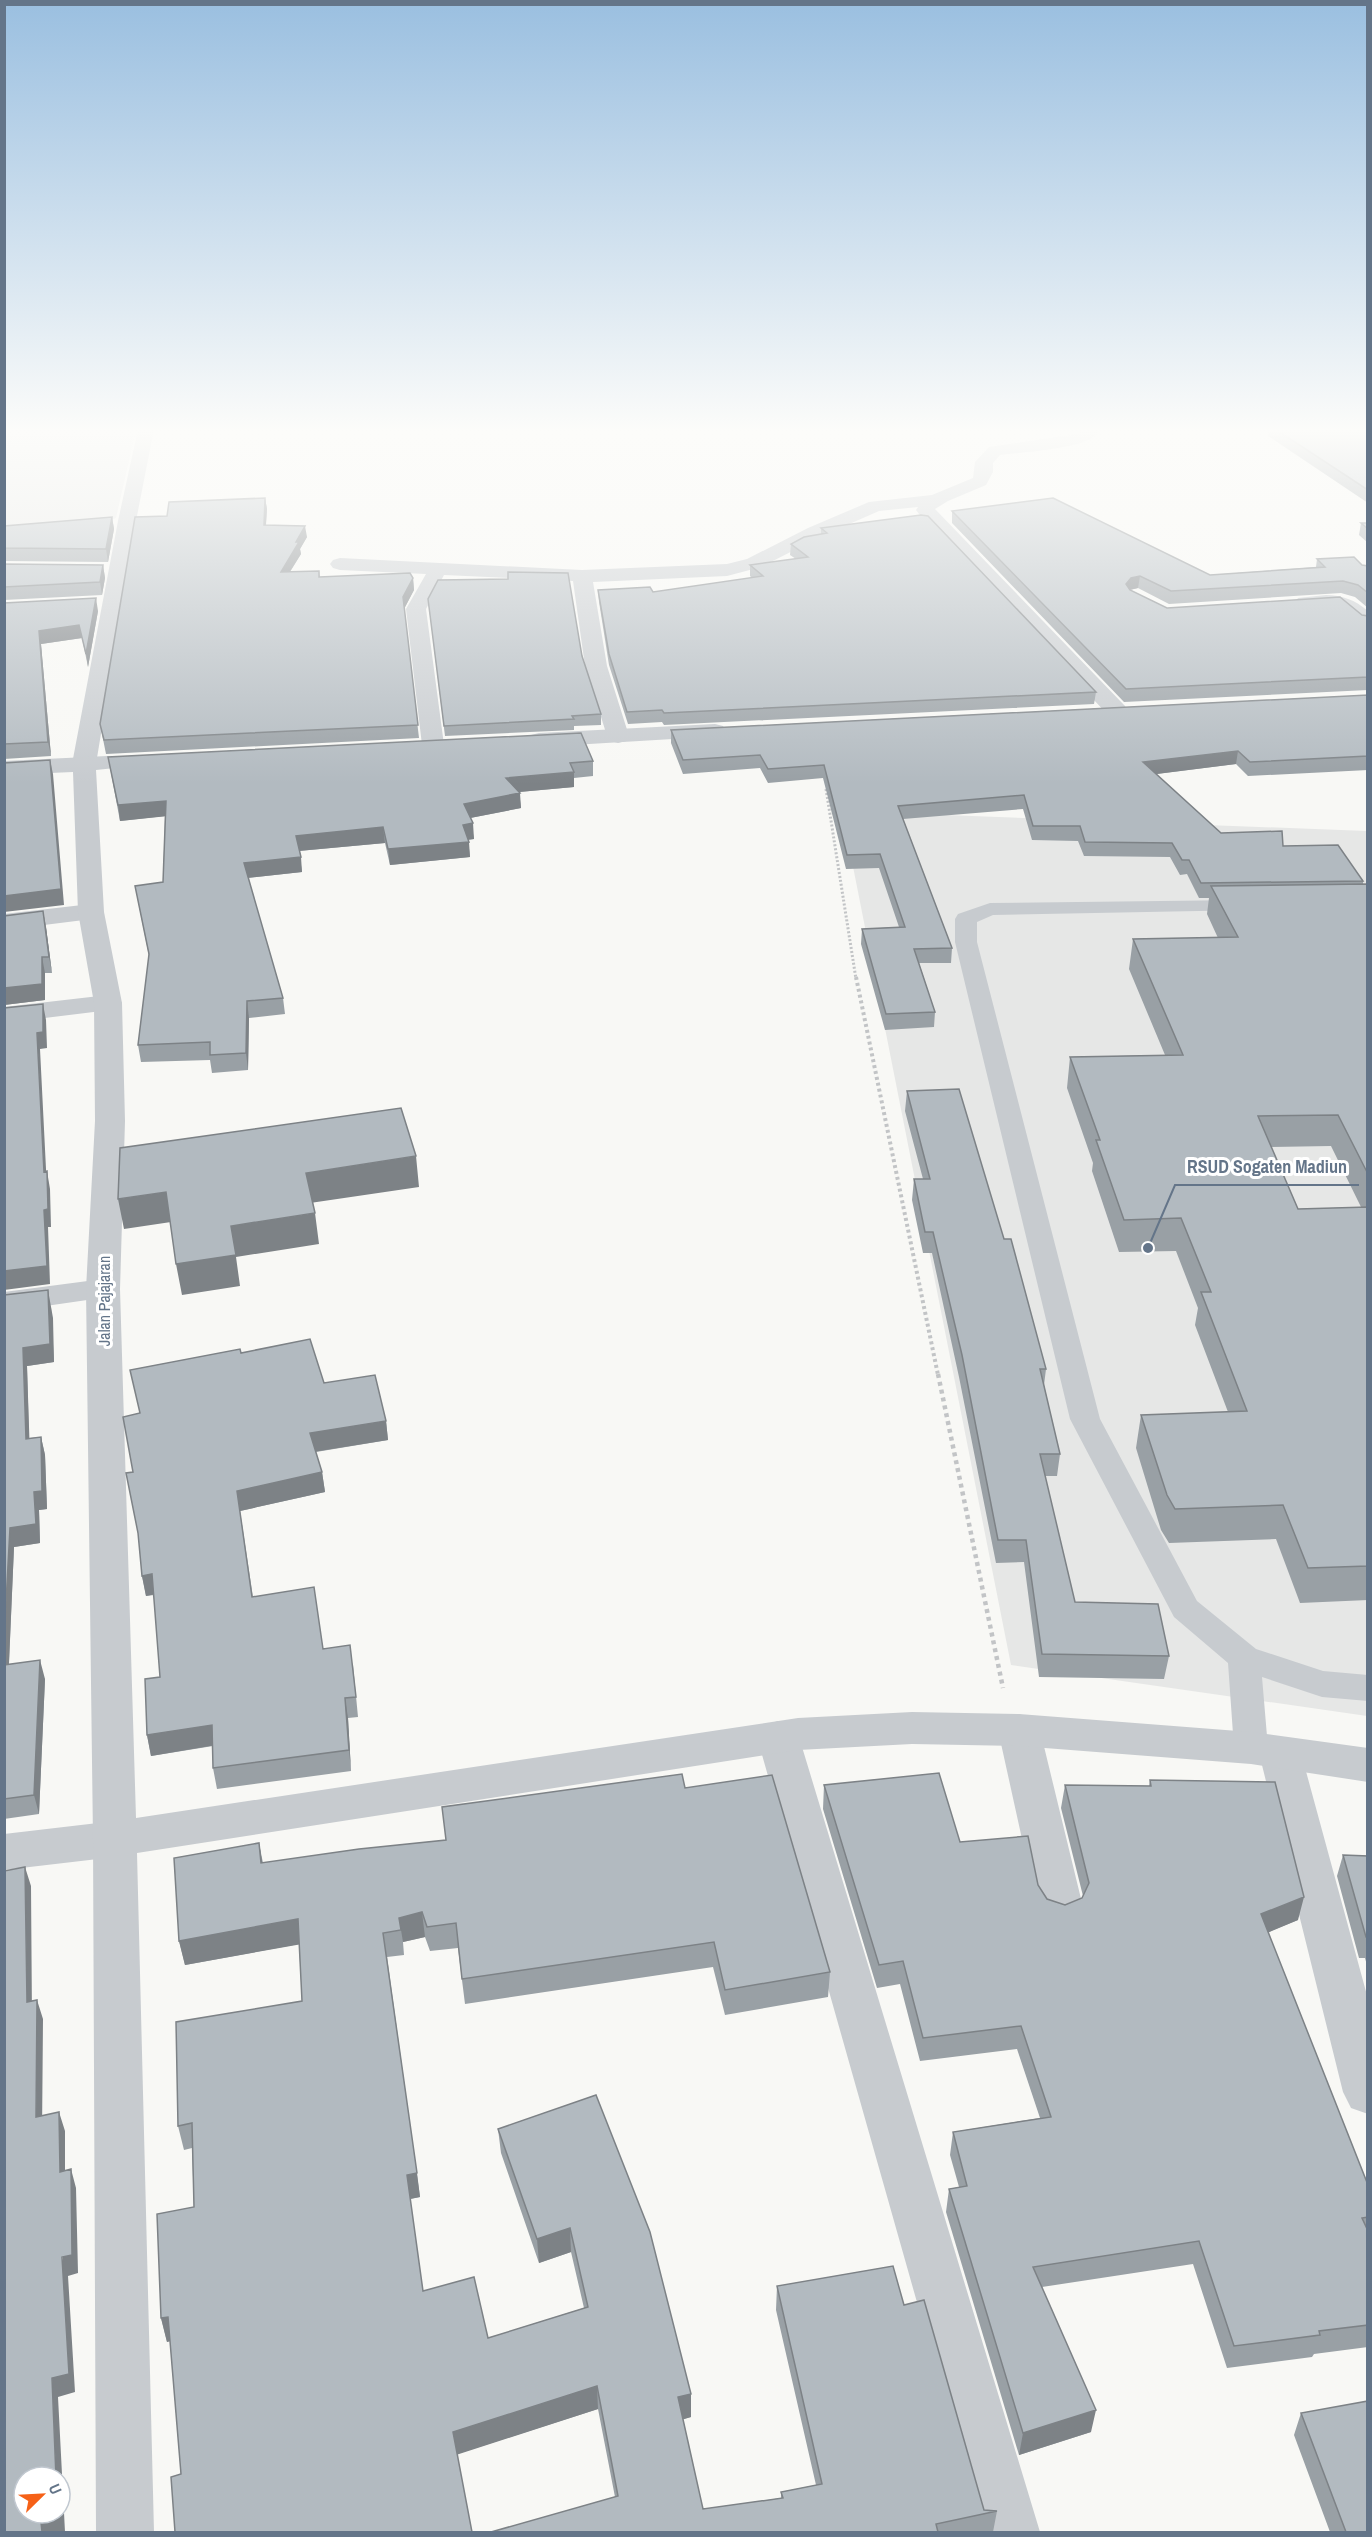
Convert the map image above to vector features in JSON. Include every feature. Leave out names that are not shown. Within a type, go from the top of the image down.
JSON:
[{"type":"street","name":"Jalan Pajajaran","points":[[118,547],[110,569],[112,603],[84,764],[91,912],[108,1003],[110,1121],[103,1289],[115,1839],[125,2532]]},
{"type":"street","points":[[340,564],[582,576],[695,573],[727,570],[754,563],[784,547]]},
{"type":"street","points":[[960,547],[1128,711],[1094,712]]},
{"type":"street","points":[[433,745],[416,609],[438,569]]},
{"type":"street","points":[[582,576],[596,666],[618,736]]},
{"type":"street","points":[[1285,604],[1340,601],[1347,603],[1368,622]]},
{"type":"street","points":[[88,604],[112,603]]},
{"type":"street","points":[[514,741],[735,730]]},
{"type":"street","points":[[410,746],[456,744]]},
{"type":"street","points":[[4,768],[131,761]]},
{"type":"street","points":[[4,922],[91,912]]},
{"type":"street","points":[[4,1015],[108,1003]]},
{"type":"street","points":[[4,1302],[103,1289]]},
{"type":"street","points":[[4,1851],[115,1839],[778,1737],[912,1728],[1015,1729],[1265,1751],[1368,1765]]},
{"type":"street","points":[[1015,1729],[1060,1907]]},
{"type":"street","points":[[778,1737],[1011,2532]]},
{"type":"street","points":[[1265,1751],[1368,2092]]},
{"type":"lane","points":[[1273,906],[990,909],[966,919],[966,942],[1085,1419],[1185,1609],[1244,1658],[1322,1684],[1368,1688]]},
{"type":"lane","points":[[1244,1658],[1265,1751]]},
{"type":"path","points":[[826,784],[854,970],[1015,1729]]},
{"type":"shaded area","points":[[842,811],[1367,831],[1367,1716],[1011,1665]]},
{"type":"building","points":[[4,547],[106,547],[106,549]]},
{"type":"building","points":[[130,547],[296,547],[281,572],[319,571],[319,577],[410,573],[413,578],[403,597],[418,725],[104,740],[100,724]]},
{"type":"building","points":[[795,547],[958,547],[1096,692],[664,713],[662,710],[627,712],[609,654],[598,590],[650,587],[653,592],[763,576],[750,565],[808,557]]},
{"type":"building","points":[[988,547],[1154,547],[1210,575],[1325,567],[1317,559],[1354,557],[1362,565],[1368,566],[1368,593],[1358,585],[1343,581],[1171,591],[1140,576],[1131,578],[1126,584],[1130,590],[1167,608],[1340,597],[1362,615],[1368,616],[1368,677],[1126,689]]},
{"type":"building","points":[[4,564],[103,565],[100,582],[4,587]]},
{"type":"building","points":[[508,572],[568,573],[582,656],[601,714],[572,716],[574,719],[444,726],[428,599],[438,580],[508,579]]},
{"type":"building","points":[[96,598],[86,654],[79,625],[39,631],[48,742],[4,744],[4,603]]},
{"type":"building","points":[[1368,695],[1368,756],[1250,762],[1238,751],[1143,762],[1221,833],[1282,831],[1283,846],[1338,845],[1363,881],[1201,883],[1189,860],[1182,860],[1172,843],[1085,842],[1080,826],[1033,826],[1024,795],[898,806],[952,948],[914,949],[935,1012],[886,1014],[862,929],[905,927],[880,854],[847,855],[824,765],[768,769],[760,755],[683,760],[671,730]]},
{"type":"building","points":[[581,733],[593,761],[570,763],[574,772],[506,778],[520,793],[464,804],[473,823],[463,825],[469,842],[388,849],[383,827],[296,836],[301,857],[244,863],[283,998],[247,1001],[246,1053],[210,1055],[210,1042],[138,1045],[149,954],[135,886],[163,882],[166,801],[118,805],[108,757]]},
{"type":"building","points":[[50,760],[61,889],[4,896],[4,763]]},
{"type":"building","points":[[1368,884],[1368,1174],[1338,1115],[1258,1116],[1298,1209],[1368,1207],[1368,1566],[1308,1568],[1283,1505],[1175,1509],[1167,1495],[1141,1415],[1247,1411],[1201,1292],[1211,1292],[1181,1218],[1124,1220],[1096,1140],[1100,1140],[1070,1057],[1183,1055],[1133,939],[1238,937],[1211,886]]},
{"type":"building","points":[[43,911],[49,957],[42,957],[42,984],[4,988],[4,916]]},
{"type":"building","points":[[43,1004],[43,1032],[37,1033],[44,1172],[47,1171],[48,1209],[44,1210],[47,1266],[4,1271],[4,1008]]},
{"type":"building","points":[[959,1089],[1004,1239],[1011,1239],[1046,1369],[1040,1369],[1060,1454],[1040,1454],[1075,1602],[1158,1604],[1169,1656],[1042,1654],[1026,1540],[998,1540],[962,1355],[933,1232],[925,1232],[914,1179],[930,1179],[907,1091]]},
{"type":"building","points":[[401,1108],[416,1156],[306,1173],[315,1213],[231,1226],[236,1255],[176,1264],[166,1192],[118,1199],[120,1148]]},
{"type":"building","points":[[48,1290],[50,1344],[23,1348],[26,1439],[41,1437],[42,1491],[34,1492],[36,1524],[10,1528],[4,1640],[4,1295]]},
{"type":"building","points":[[310,1339],[324,1383],[375,1375],[386,1421],[310,1433],[322,1472],[237,1491],[252,1597],[314,1587],[323,1649],[350,1645],[356,1697],[345,1698],[349,1750],[213,1768],[212,1725],[147,1735],[145,1679],[160,1677],[152,1574],[142,1576],[138,1533],[126,1473],[133,1472],[123,1417],[140,1413],[130,1370],[240,1349],[241,1353]]},
{"type":"building","points":[[40,1660],[34,1795],[4,1799],[4,1665]]},
{"type":"building","points":[[939,1773],[960,1842],[1028,1836],[1038,1885],[1047,1899],[1065,1905],[1082,1898],[1089,1883],[1065,1785],[1151,1786],[1150,1780],[1275,1782],[1304,1897],[1261,1914],[1368,2185],[1368,2217],[1362,2218],[1368,2231],[1368,2325],[1319,2331],[1320,2335],[1234,2346],[1199,2241],[1033,2267],[1096,2410],[1023,2433],[949,2189],[967,2186],[953,2132],[1051,2117],[1021,2026],[923,2038],[903,1961],[879,1965],[824,1785]]},
{"type":"building","points":[[682,1774],[685,1788],[772,1775],[830,1972],[725,1990],[714,1942],[462,1979],[456,1923],[427,1927],[422,1912],[399,1918],[401,1930],[383,1933],[417,2173],[407,2175],[423,2291],[474,2277],[488,2338],[588,2307],[570,2228],[537,2239],[498,2129],[596,2095],[650,2232],[691,2394],[678,2397],[703,2509],[783,2498],[781,2492],[822,2484],[777,2286],[893,2266],[904,2305],[924,2300],[984,2510],[997,2511],[936,2524],[938,2532],[491,2532],[618,2496],[597,2386],[453,2432],[472,2532],[175,2532],[171,2477],[181,2474],[168,2317],[161,2318],[157,2214],[194,2207],[192,2123],[178,2126],[176,2022],[302,2001],[298,1919],[179,1941],[174,1858],[259,1843],[261,1863],[359,1849],[446,1840],[442,1807]]},
{"type":"building","points":[[1343,1855],[1368,1856],[1368,1937],[1366,1937]]},
{"type":"building","points":[[25,1867],[27,2002],[37,2000],[36,2117],[59,2112],[60,2172],[71,2169],[72,2255],[62,2257],[69,2374],[52,2378],[56,2465],[12,2465],[12,2525],[41,2525],[42,2532],[4,2532],[4,1871]]},
{"type":"building","points":[[1368,2401],[1368,2532],[1346,2532],[1301,2413]]},
{"type":"place","name":"RSUD Sogaten Madiun","points":[[1148,1248]]}]
